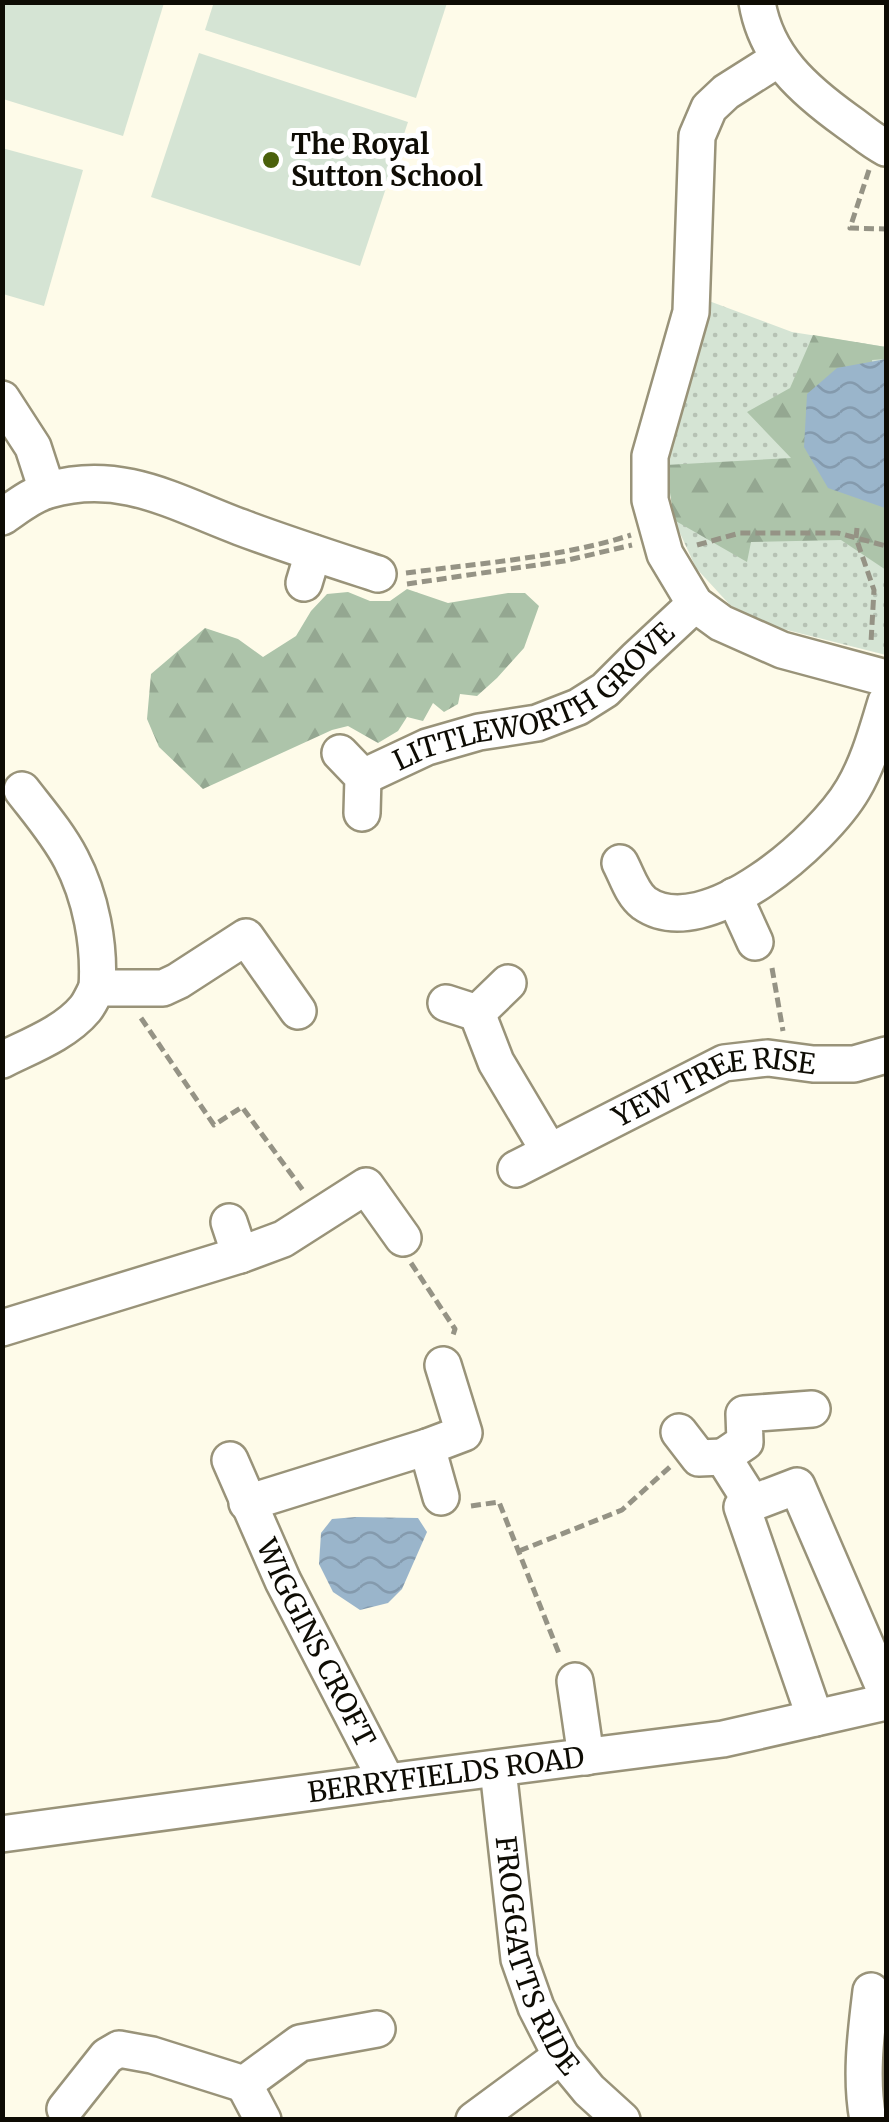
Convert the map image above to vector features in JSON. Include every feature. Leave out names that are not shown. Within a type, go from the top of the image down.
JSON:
[{"type":"street","points":[[757,2],[778,59],[805,88],[882,146]]},
{"type":"street","points":[[620,863],[645,904],[660,910],[693,913],[734,896],[779,869],[818,836],[853,789],[865,765],[881,684],[782,650],[721,623],[696,604],[660,539],[650,500],[650,456],[692,312],[697,136],[709,108],[726,92],[778,59]]},
{"type":"street","points":[[2,399],[34,447],[47,490]]},
{"type":"street","points":[[2,516],[47,490],[73,485],[121,485],[148,490],[240,527],[308,568],[378,574]]},
{"type":"street","name":"LITTLEWORTH GROVE","points":[[362,813],[352,765],[479,732],[538,723],[578,707],[604,690],[696,604]]},
{"type":"street","points":[[27,814],[59,839],[78,874],[108,988]]},
{"type":"street","points":[[734,896],[755,942]]},
{"type":"street","points":[[2,1060],[75,1019],[108,988],[163,988],[246,937],[298,1011]]},
{"type":"street","points":[[508,983],[461,1008],[549,1151]]},
{"type":"street","name":"YEW TREE RISE","points":[[516,1169],[724,1064],[768,1058],[854,1064],[886,1055]]},
{"type":"street","points":[[2,1328],[235,1238],[283,1239],[366,1186],[404,1238]]},
{"type":"street","name":"WIGGINS CROFT","points":[[247,1503],[464,1433],[443,1365]]},
{"type":"street","points":[[698,1446],[745,1442],[744,1414],[812,1409]]},
{"type":"street","points":[[698,1446],[752,1503]]},
{"type":"street","points":[[426,1447],[441,1496]]},
{"type":"street","name":"WIGGINS CROFT","points":[[230,1460],[326,1668],[386,1782]]},
{"type":"street","points":[[816,1718],[742,1507],[797,1486],[886,1692]]},
{"type":"street","points":[[575,1680],[586,1758]]},
{"type":"street","name":"BERRYFIELDS ROAD","points":[[2,1834],[723,1739],[886,1702]]},
{"type":"street","name":"FROGGATTS RIDE","points":[[498,1769],[519,1959],[536,2007],[561,2056],[589,2090],[622,2120]]},
{"type":"street","points":[[868,2120],[864,2052],[869,1985]]},
{"type":"street","points":[[244,2084],[300,2043],[377,2028]]},
{"type":"street","points":[[64,2109],[107,2056],[119,2049],[184,2064],[244,2084],[263,2120]]},
{"type":"street","points":[[474,2120],[561,2056]]},
{"type":"path","points":[[882,146],[850,228],[886,229]]},
{"type":"path","points":[[857,528],[856,538],[874,590],[881,684]]},
{"type":"path","points":[[378,574],[548,555],[603,544],[740,533],[838,533],[886,546]]},
{"type":"path","points":[[378,574],[388,584],[397,585],[465,577],[660,539]]},
{"type":"path","points":[[755,942],[768,953],[778,996],[783,1060]]},
{"type":"path","points":[[108,988],[214,1125],[242,1107],[319,1217]]},
{"type":"path","points":[[404,1238],[402,1251],[456,1329],[443,1365]]},
{"type":"path","points":[[519,1551],[622,1510],[698,1446]]},
{"type":"path","points":[[441,1496],[443,1502],[460,1496],[464,1507],[499,1502],[568,1676],[575,1680]]},
{"type":"green space","points":[[214,2],[447,3],[416,98],[205,30]]},
{"type":"green space","points":[[2,3],[164,3],[123,136],[3,99]]},
{"type":"green space","points":[[199,53],[408,122],[360,266],[151,197]]},
{"type":"green space","points":[[2,148],[83,170],[44,306],[3,294]]},
{"type":"green space","points":[[709,301],[792,332],[886,347],[886,655],[767,625],[730,605],[696,568],[674,520],[666,465]]},
{"type":"green space","points":[[813,335],[886,347],[886,359],[872,360],[886,507],[886,570],[841,540],[751,542],[747,562],[674,520],[666,465],[791,458],[747,412],[790,388]]},
{"type":"green space","points":[[407,589],[448,603],[525,593],[539,606],[524,648],[477,696],[460,694],[458,704],[444,712],[433,703],[423,721],[407,717],[398,731],[378,743],[348,726],[332,730],[203,789],[159,747],[147,719],[151,674],[205,628],[238,639],[263,657],[296,636],[327,594],[348,592],[370,601],[390,601]]},
{"type":"water","points":[[886,359],[885,508],[828,488],[804,447],[807,394],[837,368]]},
{"type":"water","points":[[418,1518],[427,1532],[402,1589],[388,1603],[360,1610],[333,1592],[319,1564],[321,1533],[332,1519]]},
{"type":"place","name":"The Royal Sutton School","points":[[271,160]]}]
